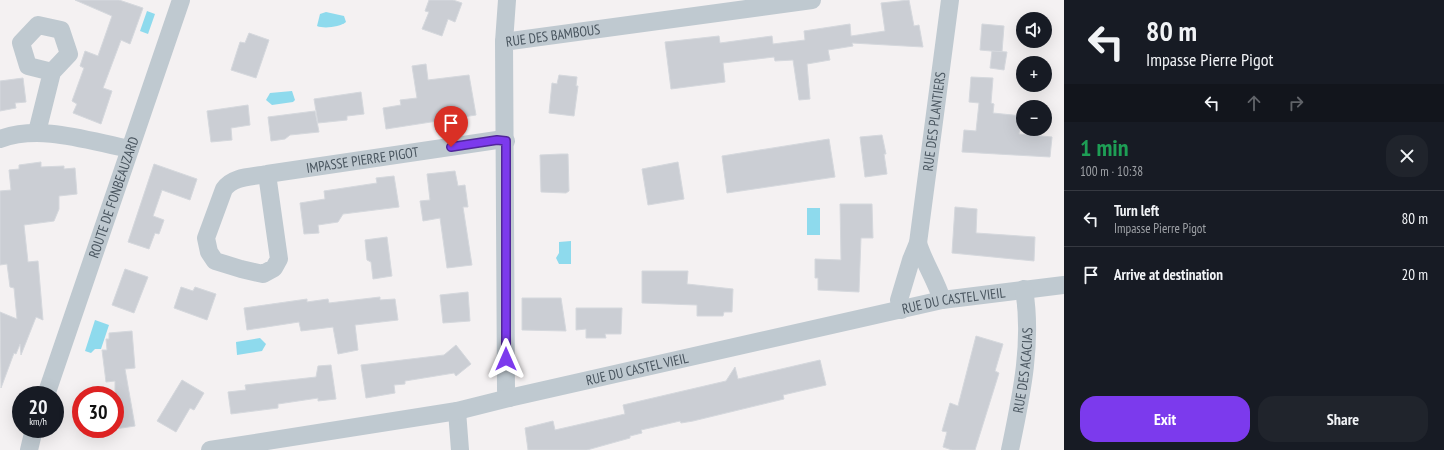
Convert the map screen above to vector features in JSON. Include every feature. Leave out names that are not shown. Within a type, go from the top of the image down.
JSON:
[{"type":"street","name":"ROUTE DE FONBEAUZARD","points":[[49,386],[181,0]]},
{"type":"street","points":[[504,42],[507,0]]},
{"type":"street","name":"RUE DES BAMBOUS","points":[[509,398],[506,390],[506,141],[504,42],[812,0]]},
{"type":"street","name":"RUE DES PLANTIERS","points":[[901,310],[900,300],[911,260],[918,243],[950,0]]},
{"type":"street","points":[[37,132],[52,72]]},
{"type":"street","points":[[0,139],[15,134],[37,132],[130,149]]},
{"type":"street","name":"IMPASSE PIERRE PIGOT","points":[[267,174],[279,259],[274,268],[263,274],[241,270],[215,261],[209,252],[206,238],[224,189],[228,183],[238,179],[267,174],[497,140],[506,141]]},
{"type":"street","name":"RUE DES PLANTIERS","points":[[918,243],[923,260],[942,300]]},
{"type":"street","name":"RUE DU CASTEL VIEIL","points":[[210,450],[456,411],[942,300],[1064,285]]},
{"type":"street","name":"RUE DES ACACIAS","points":[[1010,450],[1023,389],[1028,324],[1024,289]]},
{"type":"street","points":[[456,411],[460,450]]},
{"type":"street","points":[[29,450],[32,438]]},
{"type":"water","points":[[147,11],[155,14],[148,34],[140,31]]},
{"type":"water","points":[[326,12],[344,16],[346,22],[332,27],[317,26],[320,14]]},
{"type":"water","points":[[292,91],[295,100],[293,102],[272,105],[266,100],[270,93]]},
{"type":"water","points":[[807,208],[820,208],[820,235],[807,235]]},
{"type":"water","points":[[571,241],[571,264],[559,264],[556,258],[559,253],[559,242]]},
{"type":"water","points":[[95,320],[109,325],[101,349],[95,349],[91,353],[85,351]]},
{"type":"water","points":[[260,338],[266,344],[262,351],[237,355],[236,342]]},
{"type":"building","points":[[75,0],[119,0],[143,8],[130,44],[121,40],[103,88],[112,91],[101,124],[73,113],[77,104],[72,101],[84,68],[80,66],[85,51],[98,56],[112,16]]},
{"type":"building","points":[[429,0],[453,0],[462,3],[455,22],[448,19],[442,36],[422,29],[429,12],[425,11]]},
{"type":"building","points":[[909,0],[914,26],[919,25],[923,47],[852,43],[853,46],[828,50],[830,60],[807,64],[810,99],[799,100],[793,60],[775,61],[774,57],[723,63],[725,82],[671,89],[665,42],[719,36],[720,43],[772,36],[773,44],[805,40],[804,31],[850,24],[851,36],[885,31],[881,3]]},
{"type":"building","points":[[982,24],[1004,26],[1002,52],[980,50]]},
{"type":"building","points":[[249,33],[269,40],[256,78],[231,70],[240,42],[245,43]]},
{"type":"building","points":[[992,51],[1007,52],[1004,70],[990,68]]},
{"type":"building","points":[[426,64],[428,80],[469,75],[476,115],[386,129],[383,108],[401,105],[400,100],[417,98],[412,66]]},
{"type":"building","points":[[559,75],[577,77],[576,86],[578,86],[574,116],[549,113],[552,83],[557,84]]},
{"type":"building","points":[[971,77],[993,78],[991,103],[994,104],[993,113],[1016,115],[1016,136],[1052,137],[1050,157],[962,152],[964,130],[976,131],[979,103],[969,102]]},
{"type":"building","points":[[23,78],[26,102],[15,103],[16,108],[0,111],[0,81]]},
{"type":"building","points":[[361,92],[364,114],[347,116],[347,120],[318,123],[314,99]]},
{"type":"building","points":[[248,105],[250,125],[231,128],[232,140],[211,142],[207,111]]},
{"type":"building","points":[[315,111],[319,132],[290,135],[285,139],[271,141],[268,117]]},
{"type":"building","points":[[882,135],[886,154],[884,154],[887,174],[865,177],[860,137]]},
{"type":"building","points":[[829,139],[835,177],[727,193],[722,156]]},
{"type":"building","points":[[568,154],[569,191],[566,193],[541,192],[540,155]]},
{"type":"building","points":[[41,162],[41,167],[64,166],[64,169],[75,168],[77,194],[59,196],[59,209],[54,221],[24,225],[28,262],[38,261],[43,320],[36,317],[21,355],[20,344],[16,354],[14,353],[1,388],[0,312],[17,319],[14,288],[10,287],[7,264],[0,265],[0,191],[11,190],[9,170],[19,169],[19,165]]},
{"type":"building","points":[[678,162],[684,199],[648,205],[642,169]]},
{"type":"building","points":[[154,164],[197,179],[190,200],[162,190],[153,216],[164,220],[159,234],[155,233],[149,249],[128,242]]},
{"type":"building","points":[[455,171],[458,186],[465,185],[468,207],[463,207],[472,265],[447,268],[440,218],[423,221],[420,201],[430,200],[427,174]]},
{"type":"building","points":[[394,176],[399,207],[343,214],[338,222],[318,225],[319,233],[304,234],[300,203],[325,199],[324,191],[377,183],[376,178]]},
{"type":"building","points":[[840,204],[872,204],[873,238],[861,238],[859,292],[818,290],[818,278],[815,278],[815,259],[841,260]]},
{"type":"building","points":[[955,207],[977,209],[976,233],[1035,237],[1034,261],[952,253]]},
{"type":"building","points":[[387,237],[392,276],[373,279],[371,262],[367,260],[365,240]]},
{"type":"building","points":[[125,269],[148,277],[134,313],[112,305]]},
{"type":"building","points":[[642,271],[688,271],[687,284],[733,289],[732,312],[724,312],[723,316],[697,316],[697,305],[642,303]]},
{"type":"building","points":[[181,287],[193,291],[195,287],[216,294],[207,320],[174,308]]},
{"type":"building","points":[[468,292],[470,321],[443,323],[440,295]]},
{"type":"building","points":[[380,297],[380,300],[395,299],[398,320],[355,325],[358,350],[338,354],[333,327],[301,331],[299,322],[247,330],[244,308],[307,299],[307,302],[328,299],[329,303]]},
{"type":"building","points":[[522,298],[561,298],[566,331],[522,330]]},
{"type":"building","points":[[576,308],[622,308],[621,334],[605,334],[606,338],[586,338],[586,329],[576,330]]},
{"type":"building","points":[[132,331],[135,368],[125,369],[135,426],[124,428],[124,386],[115,386],[115,381],[106,382],[102,350],[107,350],[106,339],[109,339],[109,333]]},
{"type":"building","points":[[976,336],[1003,344],[995,371],[999,373],[975,450],[952,450],[943,447],[947,432],[942,431],[950,403],[958,406]]},
{"type":"building","points":[[456,345],[471,364],[456,376],[454,373],[405,381],[405,384],[394,385],[395,393],[366,398],[361,365],[444,355]]},
{"type":"building","points":[[820,360],[826,385],[783,395],[784,399],[693,421],[681,423],[680,421],[641,430],[642,433],[630,436],[630,438],[587,450],[528,450],[525,428],[553,421],[555,430],[625,414],[623,405],[726,381],[735,367],[738,379]]},
{"type":"building","points":[[331,365],[336,399],[318,401],[318,398],[278,404],[278,408],[231,414],[228,392],[246,390],[245,385],[316,377],[318,366]]},
{"type":"building","points":[[182,380],[204,393],[194,410],[190,408],[176,432],[157,421]]},
{"type":"route","points":[[451,147],[497,140],[506,141],[506,359]]}]
